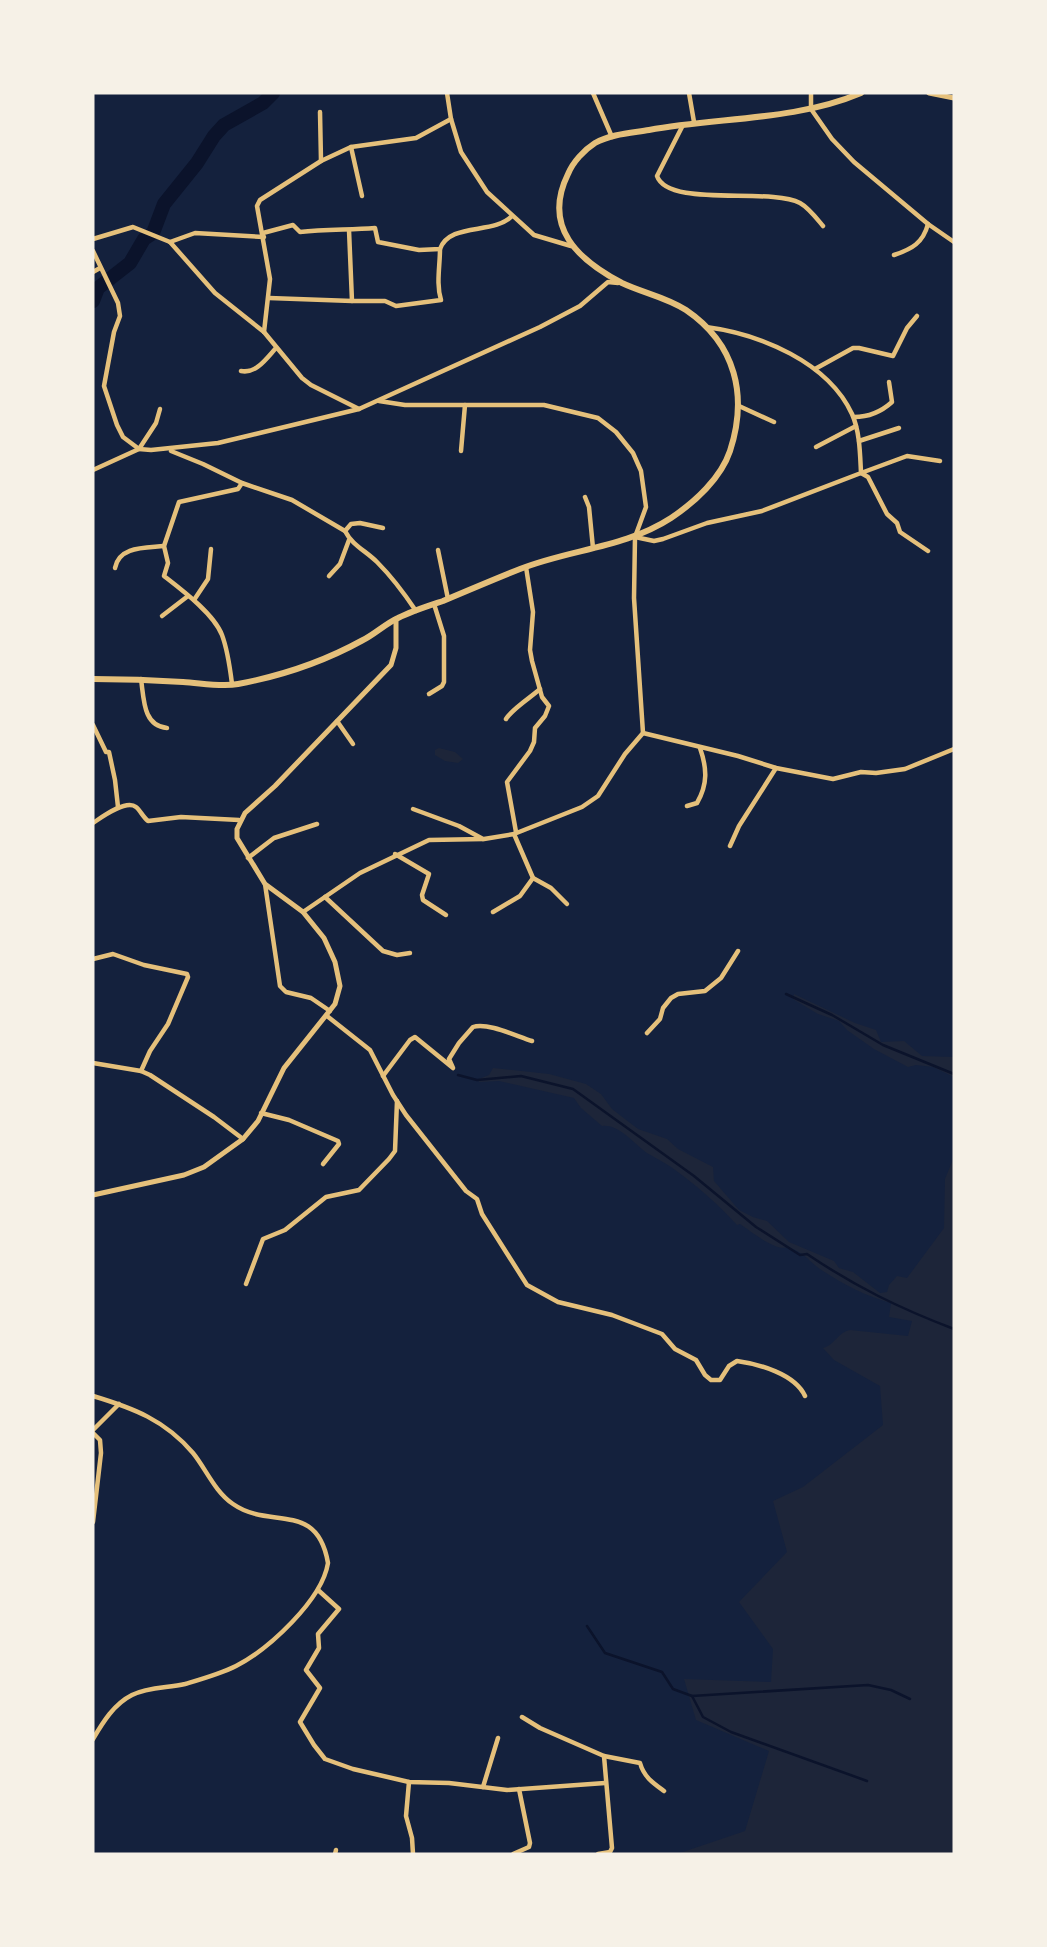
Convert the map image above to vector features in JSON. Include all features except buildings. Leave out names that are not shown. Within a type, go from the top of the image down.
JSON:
[{"type":"main road","points":[[93,678],[233,685],[272,677],[320,660],[363,640],[396,619],[526,567],[635,537],[670,519],[697,499],[728,457],[734,437],[739,407],[738,384],[726,355],[706,327],[686,310],[623,283],[584,258],[571,246],[562,228],[561,190],[569,171],[582,153],[612,136],[694,122],[811,109],[861,93]]},
{"type":"street","points":[[447,93],[451,119],[461,152],[487,192],[534,235],[571,246]]},
{"type":"street","points":[[593,93],[612,136]]},
{"type":"street","points":[[689,93],[694,122]]},
{"type":"street","points":[[811,93],[811,109],[832,139],[854,162],[928,224],[954,242]]},
{"type":"street","points":[[929,93],[954,98]]},
{"type":"street","points":[[320,112],[321,161]]},
{"type":"street","points":[[264,332],[270,279],[257,206],[260,200],[321,161],[351,148],[416,138],[451,119]]},
{"type":"street","points":[[683,124],[657,176],[659,181],[675,192],[695,195],[733,194],[793,201],[801,204],[823,226]]},
{"type":"street","points":[[351,148],[362,196]]},
{"type":"street","points":[[269,298],[386,301],[396,306],[442,300],[438,285],[442,242],[472,228],[502,224],[512,216]]},
{"type":"street","points":[[894,255],[917,245],[925,235],[928,224]]},
{"type":"street","points":[[170,242],[195,233],[263,235],[293,225],[300,232],[324,228],[375,228],[378,242],[419,250],[440,248]]},
{"type":"street","points":[[93,239],[133,227],[170,242],[215,293],[264,332],[302,378],[359,409]]},
{"type":"street","points":[[349,230],[352,302]]},
{"type":"street","points":[[93,251],[118,303],[120,316],[114,332],[104,386],[123,437],[139,449]]},
{"type":"street","points":[[93,272],[100,268]]},
{"type":"street","points":[[93,470],[139,449],[168,450],[218,443],[359,409],[560,317],[580,306],[608,282],[623,283]]},
{"type":"street","points":[[814,369],[853,348],[892,356],[907,328],[917,316]]},
{"type":"street","points":[[706,327],[736,331],[770,344],[814,369],[842,395],[856,426],[861,473]]},
{"type":"street","points":[[241,371],[254,370],[276,348]]},
{"type":"street","points":[[853,417],[866,417],[888,406],[892,402],[890,382]]},
{"type":"street","points":[[303,912],[360,873],[429,839],[484,839],[515,833],[582,807],[598,796],[625,754],[643,733],[634,598],[635,537],[646,507],[640,471],[633,453],[617,432],[598,418],[544,405],[405,405],[379,401]]},
{"type":"street","points":[[461,451],[465,405]]},
{"type":"street","points":[[739,407],[774,422]]},
{"type":"street","points":[[139,449],[156,423],[160,409]]},
{"type":"street","points":[[816,447],[856,426]]},
{"type":"street","points":[[859,441],[899,428]]},
{"type":"street","points":[[168,450],[242,483],[292,500],[345,531],[349,540],[398,584],[416,611]]},
{"type":"street","points":[[635,537],[654,541],[708,523],[762,511],[907,456],[940,461]]},
{"type":"street","points":[[861,473],[868,477],[900,532],[928,551]]},
{"type":"street","points":[[233,685],[229,658],[221,633],[194,600],[164,576],[168,563],[164,546],[179,502],[226,493],[238,489],[242,483]]},
{"type":"street","points":[[585,497],[589,508],[593,548]]},
{"type":"street","points":[[345,531],[351,524],[383,527]]},
{"type":"street","points":[[329,576],[340,564],[349,540]]},
{"type":"street","points":[[115,568],[117,560],[124,553],[164,546]]},
{"type":"street","points":[[194,600],[208,579],[211,549]]},
{"type":"street","points":[[438,550],[448,599]]},
{"type":"street","points":[[526,567],[533,612],[530,650],[542,697],[549,706],[545,716],[534,728],[534,742],[530,751],[507,782],[515,833],[533,878],[551,888],[567,904]]},
{"type":"street","points":[[162,616],[188,596]]},
{"type":"street","points":[[429,694],[444,682],[444,636],[434,604]]},
{"type":"street","points":[[93,1194],[184,1175],[204,1167],[243,1139],[261,1113],[284,1068],[335,1004],[340,986],[335,962],[324,939],[303,912],[265,884],[237,838],[237,829],[239,820],[357,704],[391,665],[396,648],[396,619]]},
{"type":"street","points":[[141,680],[144,705],[151,722],[158,727],[167,728]]},
{"type":"street","points":[[506,719],[540,689]]},
{"type":"street","points":[[337,721],[353,744]]},
{"type":"street","points":[[93,725],[106,752],[109,752],[116,780],[118,807]]},
{"type":"street","points":[[643,733],[776,768],[833,779],[861,772],[905,769],[954,749]]},
{"type":"street","points":[[687,806],[697,803],[706,783],[704,760],[699,747]]},
{"type":"street","points":[[730,846],[738,826],[776,768]]},
{"type":"street","points":[[93,823],[118,807],[136,807],[148,821],[181,817],[239,820]]},
{"type":"street","points":[[413,810],[459,826],[484,839]]},
{"type":"street","points":[[248,859],[274,838],[317,824]]},
{"type":"street","points":[[395,854],[429,874],[423,900],[446,915]]},
{"type":"street","points":[[494,912],[520,896],[533,878]]},
{"type":"street","points":[[265,884],[280,986],[286,992],[311,998],[370,1050],[397,1101],[466,1191],[477,1199],[482,1214],[518,1273],[533,1290],[558,1303],[612,1315],[662,1334],[675,1349],[696,1360],[711,1380],[720,1380],[729,1366],[737,1361],[767,1368],[787,1377],[803,1390],[805,1396]]},
{"type":"street","points":[[325,897],[383,951],[410,953]]},
{"type":"street","points":[[647,1033],[660,1019],[663,1008],[671,998],[678,994],[705,991],[721,978],[738,951]]},
{"type":"street","points":[[93,959],[113,954],[144,965],[187,974],[188,978],[168,1024],[141,1072]]},
{"type":"street","points":[[383,1076],[415,1037],[453,1068],[449,1059],[452,1052],[473,1027],[491,1027],[532,1041]]},
{"type":"street","points":[[93,1063],[150,1075],[243,1139]]},
{"type":"street","points":[[246,1284],[263,1239],[285,1230],[326,1197],[359,1190],[396,1151],[397,1101]]},
{"type":"street","points":[[261,1113],[289,1120],[338,1141],[339,1144],[323,1164]]},
{"type":"street","points":[[93,1396],[158,1421],[194,1454],[217,1487],[234,1505],[309,1525],[317,1534],[328,1563],[318,1590],[284,1629],[244,1661],[217,1674],[184,1684],[131,1695],[111,1712],[93,1739]]},
{"type":"street","points":[[93,1522],[101,1453],[100,1440],[93,1432],[119,1404]]},
{"type":"street","points":[[318,1590],[339,1609],[316,1637],[319,1648],[306,1670],[320,1688],[300,1722],[325,1759],[353,1769],[409,1782],[519,1789],[605,1783]]},
{"type":"street","points":[[522,1717],[540,1728],[604,1756],[640,1763],[648,1779],[664,1791]]},
{"type":"street","points":[[483,1787],[498,1738]]},
{"type":"street","points":[[598,1854],[610,1852],[612,1848],[604,1756]]},
{"type":"street","points":[[409,1782],[406,1816],[413,1854]]},
{"type":"street","points":[[513,1854],[529,1847],[530,1843],[519,1789]]},
{"type":"shaded area","points":[[439,748],[455,752],[463,759],[458,763],[445,761],[435,755],[435,750]]},
{"type":"shaded area","points":[[794,994],[876,1030],[881,1042],[904,1041],[922,1056],[953,1057],[954,1077],[933,1067],[908,1067],[874,1049],[839,1021],[818,1014],[793,999]]},
{"type":"shaded area","points":[[493,1068],[549,1074],[586,1084],[601,1094],[612,1109],[638,1129],[667,1139],[678,1149],[713,1167],[714,1181],[739,1210],[767,1221],[789,1242],[834,1261],[839,1268],[853,1272],[880,1293],[887,1292],[897,1276],[907,1278],[944,1228],[945,1179],[954,1157],[954,1854],[677,1854],[745,1831],[769,1751],[696,1720],[684,1679],[771,1682],[773,1649],[739,1602],[787,1552],[773,1501],[803,1487],[883,1425],[880,1386],[834,1360],[823,1348],[850,1330],[908,1336],[912,1321],[889,1317],[891,1303],[854,1289],[820,1269],[799,1252],[788,1247],[777,1247],[740,1224],[737,1225],[689,1180],[647,1153],[620,1131],[602,1126],[581,1108],[574,1098],[499,1081],[479,1082],[479,1079],[489,1075]]},
{"type":"waterway","points":[[93,301],[98,288],[130,263],[144,239],[153,233],[164,204],[197,163],[214,136],[224,125],[263,103],[273,93]]},
{"type":"waterway","points":[[210,134],[210,140]]},
{"type":"waterway","points":[[786,994],[832,1015],[883,1045],[954,1074]]},
{"type":"waterway","points":[[458,1075],[477,1080],[521,1076],[573,1089],[694,1176],[756,1227],[800,1255],[807,1254],[878,1296],[954,1329]]},
{"type":"waterway","points":[[587,1626],[605,1653],[662,1672],[673,1689],[692,1696],[703,1717],[731,1732],[867,1781]]},
{"type":"waterway","points":[[692,1696],[868,1685],[891,1690],[910,1699]]}]
